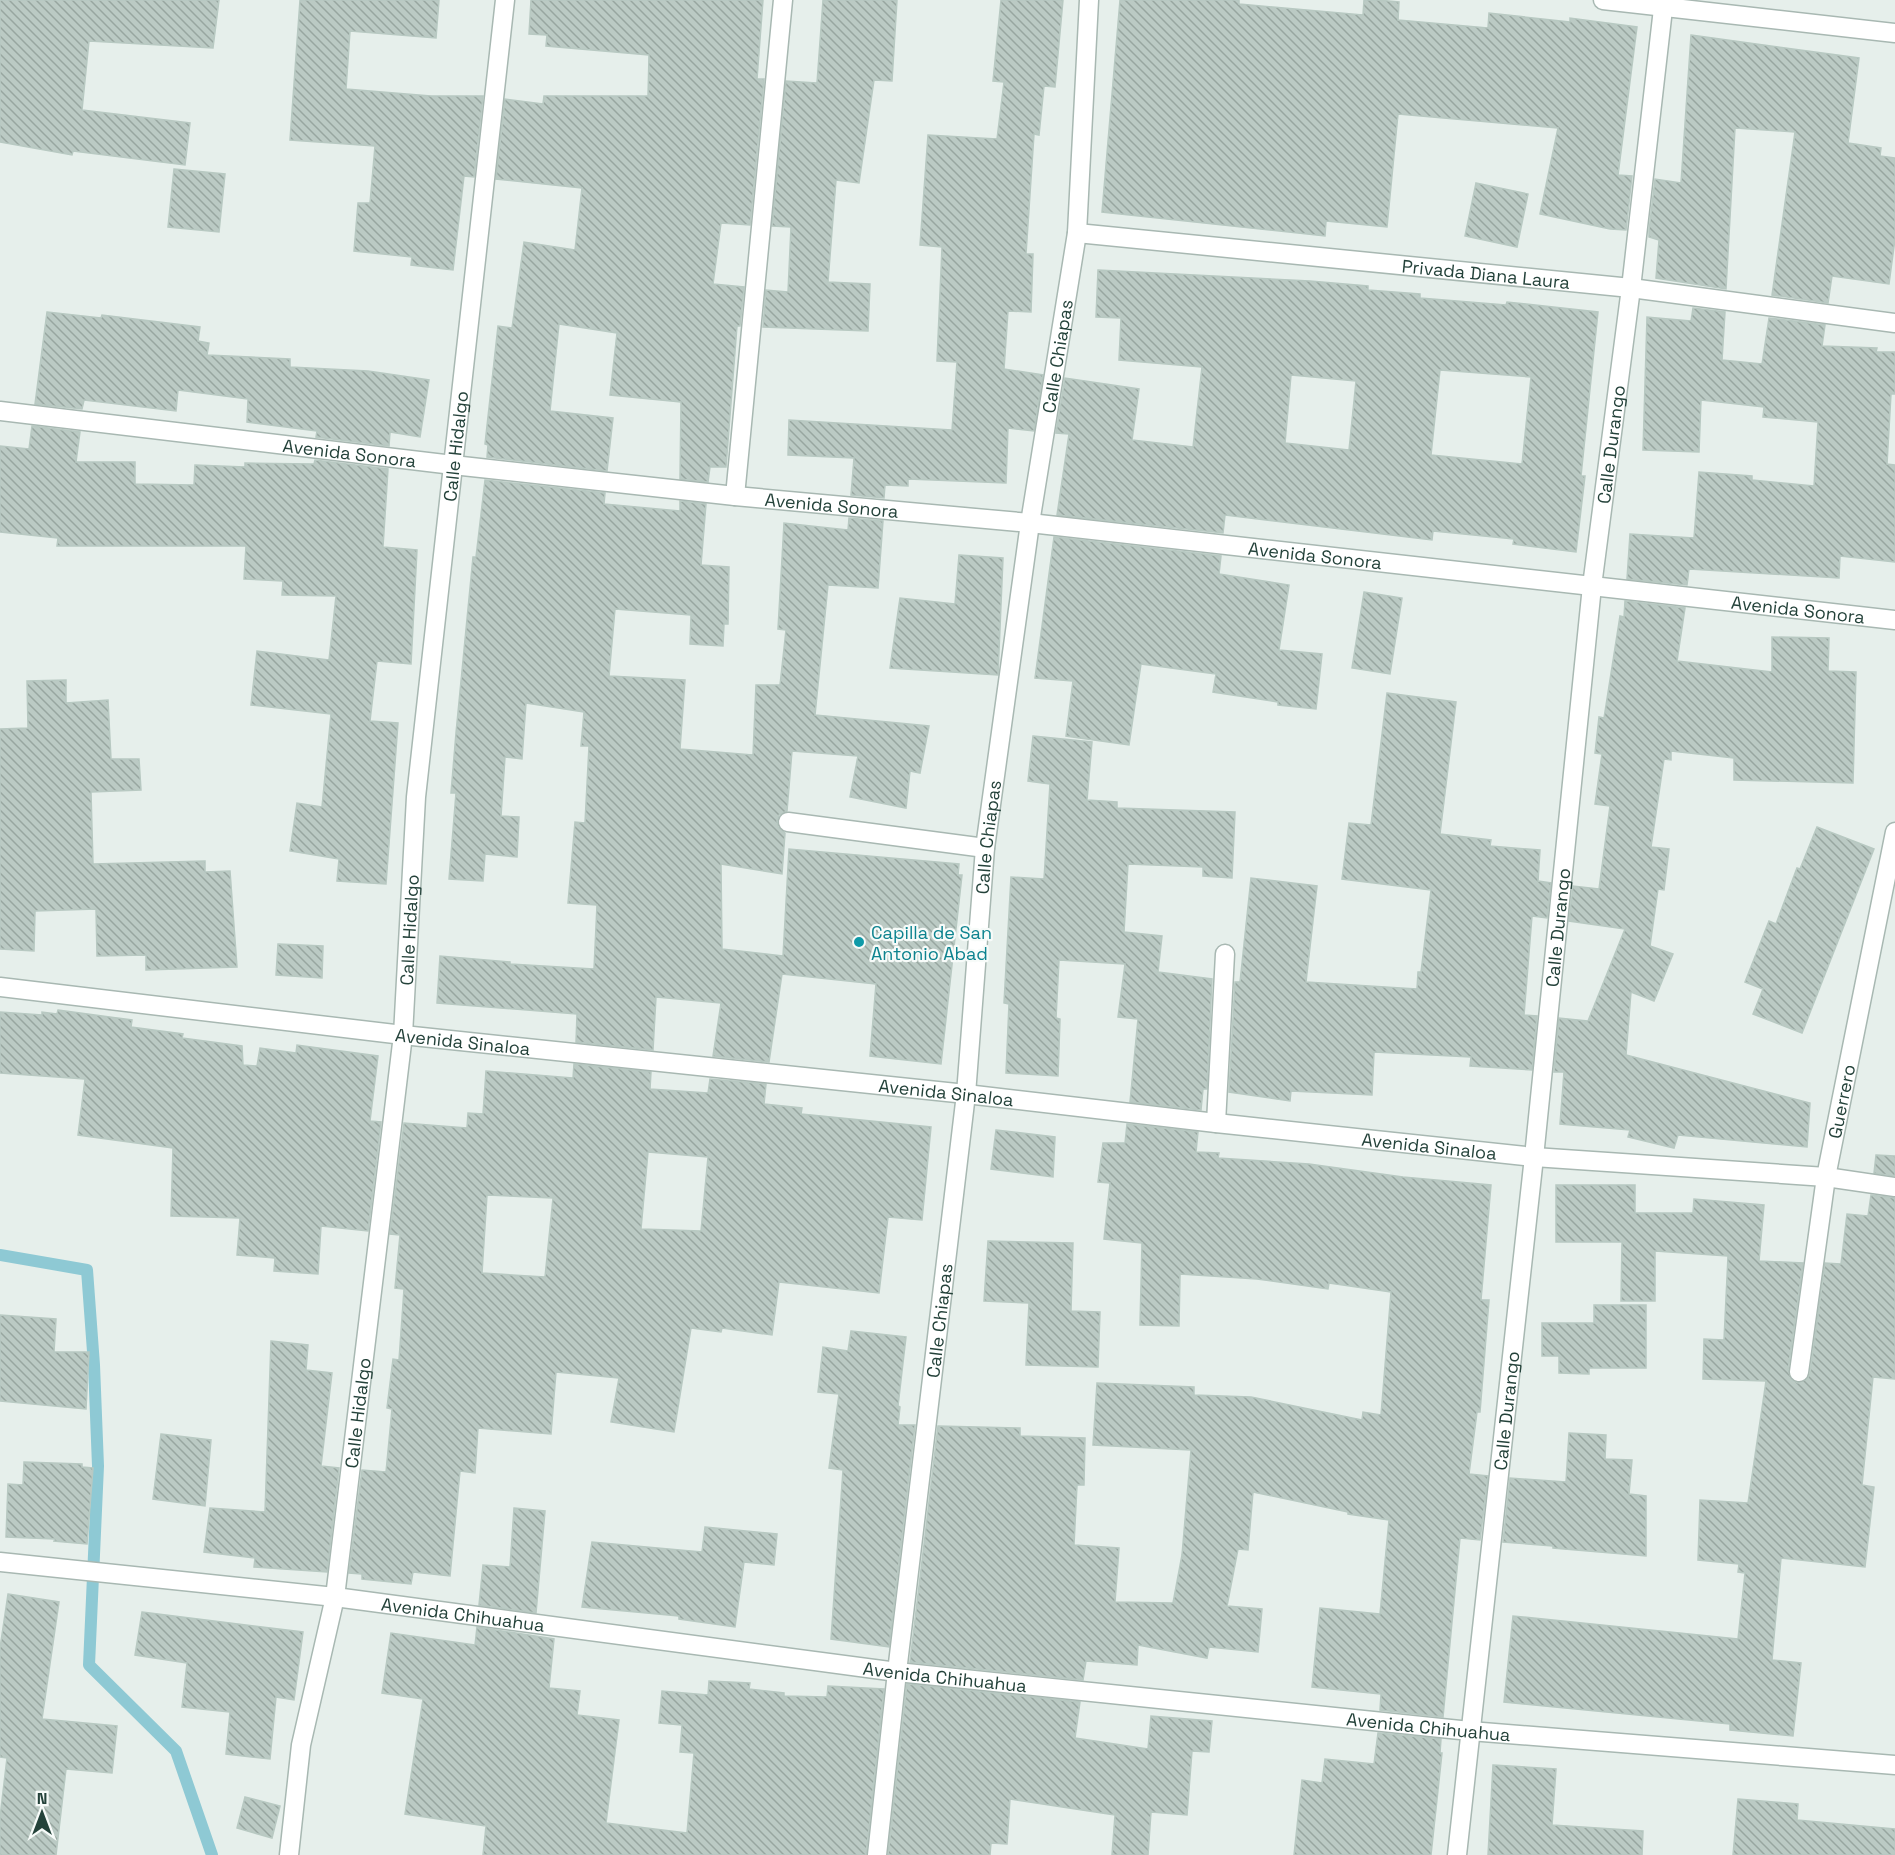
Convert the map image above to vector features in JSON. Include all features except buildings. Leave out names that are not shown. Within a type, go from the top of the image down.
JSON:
[{"type":"street","name":"Calle Hidalgo","points":[[289,1855],[301,1745],[335,1597],[403,1035],[416,797],[505,0]]},
{"type":"street","points":[[735,496],[783,0]]},
{"type":"street","name":"Calle Chiapas","points":[[877,1855],[966,1094],[985,848],[1030,523],[1077,233],[1089,0]]},
{"type":"street","points":[[1603,0],[1664,4],[1895,33]]},
{"type":"street","name":"Calle Durango","points":[[1457,1855],[1534,1157],[1592,586],[1631,288],[1664,4]]},
{"type":"street","name":"Privada Diana Laura","points":[[1077,233],[1631,288],[1895,323]]},
{"type":"street","name":"Avenida Sonora","points":[[0,411],[453,465],[735,496],[1030,523],[1895,620]]},
{"type":"street","points":[[788,822],[985,848]]},
{"type":"street","name":"Guerrero","points":[[1799,1372],[1826,1177],[1895,832]]},
{"type":"street","points":[[1216,1123],[1226,954]]},
{"type":"street","name":"Avenida Sinaloa","points":[[0,987],[403,1035],[1534,1157],[1826,1177],[1895,1187]]},
{"type":"street","name":"Avenida Chihuahua","points":[[0,1562],[335,1597],[897,1672],[1470,1731],[1895,1766]]},
{"type":"waterway","points":[[0,1255],[87,1270],[98,1466],[89,1665],[176,1751],[212,1855]]},
{"type":"place","name":"Capilla de San Antonio Abad","points":[[859,942]]}]
